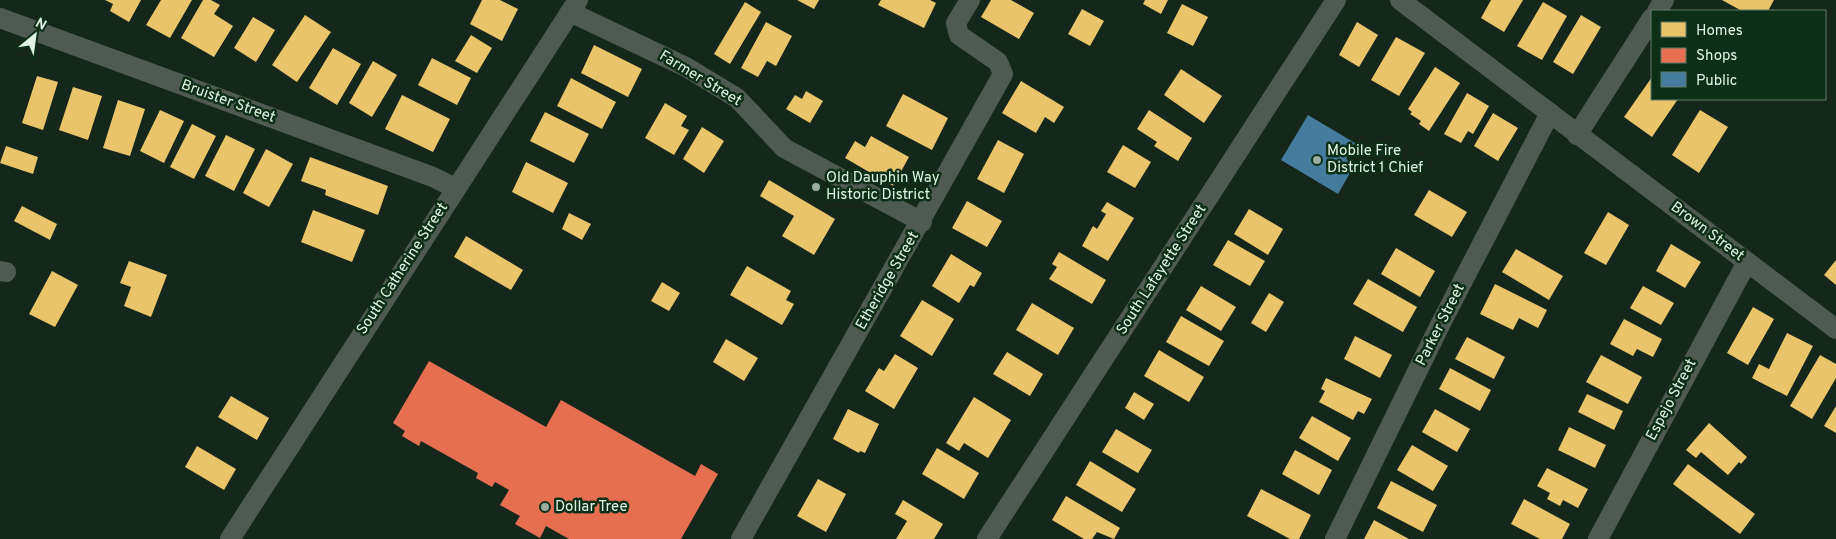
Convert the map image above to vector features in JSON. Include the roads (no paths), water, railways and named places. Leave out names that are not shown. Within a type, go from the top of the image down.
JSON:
[{"type":"street","name":"Etheridge Street","points":[[741,539],[922,222],[1003,74],[998,62],[959,35],[956,23],[970,0]]},
{"type":"street","name":"South Lafayette Street","points":[[987,539],[1336,0]]},
{"type":"street","points":[[1400,0],[1550,113]]},
{"type":"street","name":"South Catherine Street","points":[[230,539],[574,6]]},
{"type":"street","name":"Farmer Street","points":[[574,6],[686,67],[737,98],[784,148],[922,222]]},
{"type":"street","name":"Bruister Street","points":[[0,18],[432,177],[455,188]]},
{"type":"street","points":[[1577,135],[1651,20]]},
{"type":"street","name":"Brown Street","points":[[1550,113],[1836,329]]},
{"type":"street","name":"Parker Street","points":[[1335,539],[1442,323],[1550,113]]},
{"type":"street","name":"Espejo Street","points":[[1598,539],[1747,262]]},
{"type":"place","name":"Mobile Fire District 1 Chief","points":[[1317,160]]},
{"type":"place","name":"Old Dauphin Way Historic District","points":[[816,187]]},
{"type":"place","name":"Dollar Tree","points":[[545,507]]}]
